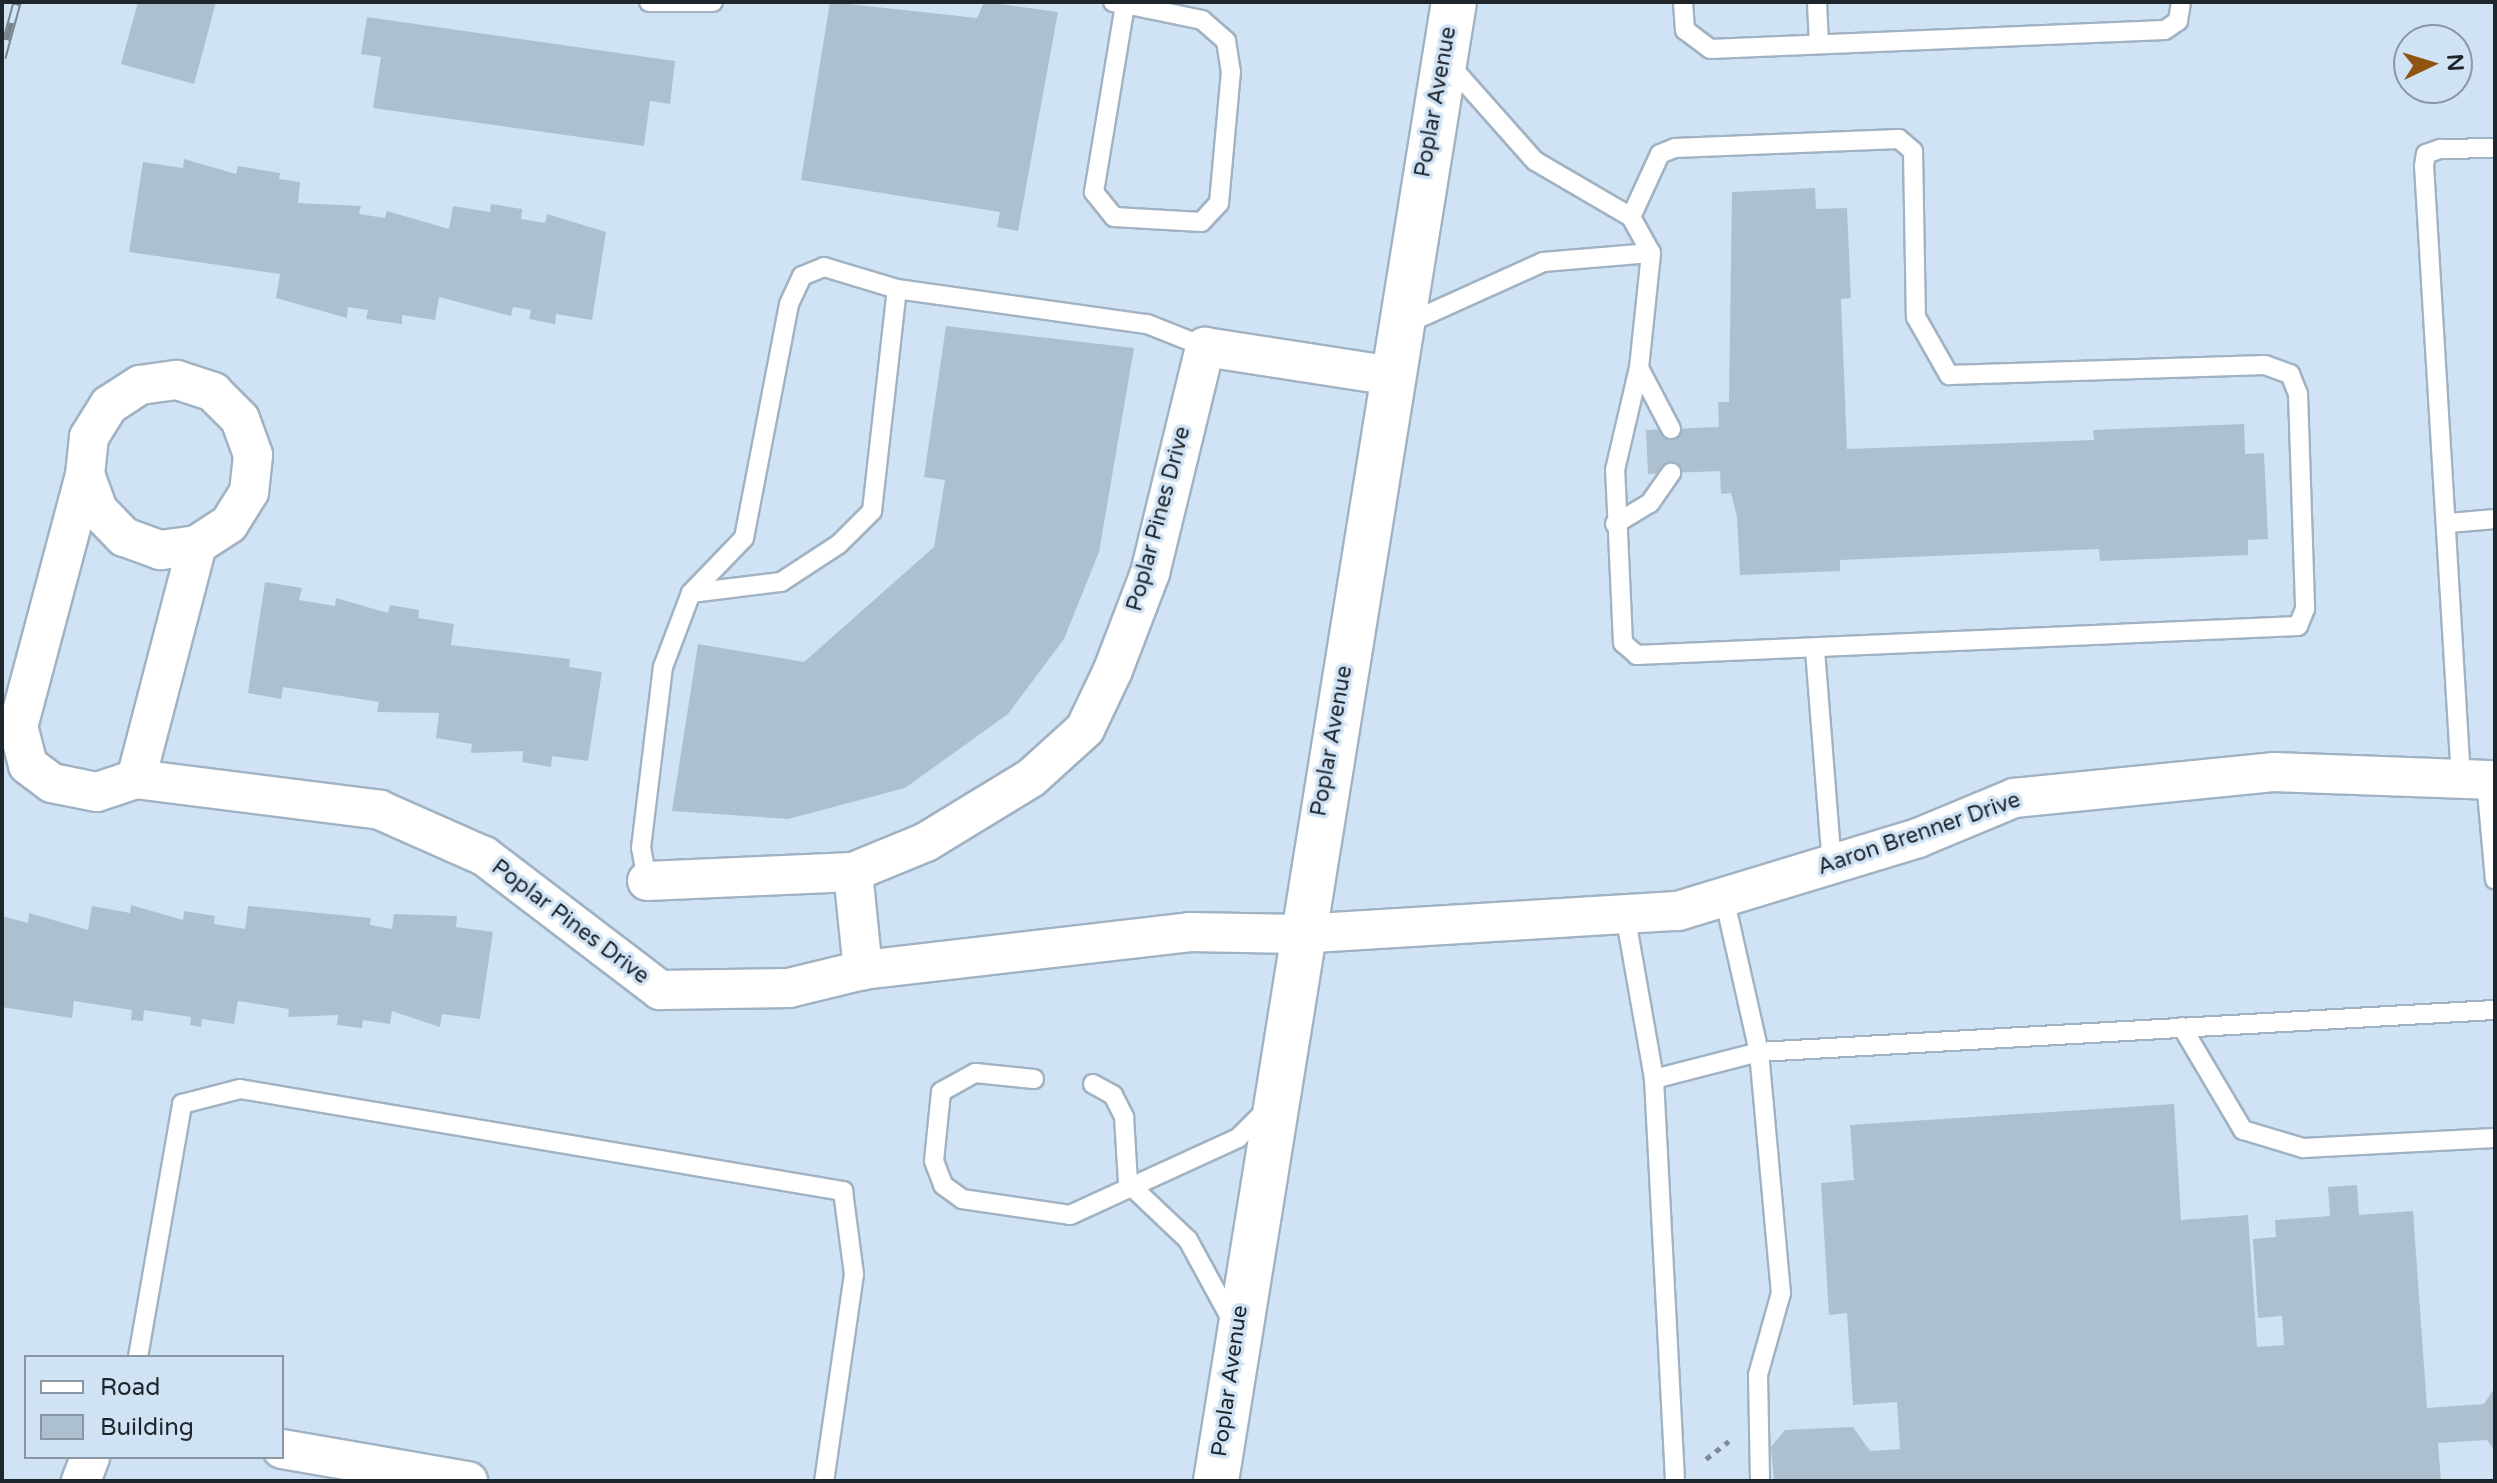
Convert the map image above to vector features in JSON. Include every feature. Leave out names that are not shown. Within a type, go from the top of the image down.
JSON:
[{"type":"main road","name":"Poplar Avenue","points":[[1216,1481],[1271,1104],[1393,376],[1442,57],[1454,2]]},
{"type":"street","points":[[1205,347],[1393,376]]},
{"type":"street","name":"Poplar Pines Drive","points":[[647,881],[853,872],[926,842],[1031,778],[1085,729],[1150,573],[1205,347]]},
{"type":"street","name":"Poplar Pines Drive","points":[[85,475],[98,510],[124,537],[160,550],[197,545],[229,524],[249,492],[253,455],[240,419],[213,392],[177,380],[140,385],[119,398],[89,437],[85,475],[18,726],[28,765],[52,783],[97,792],[136,779],[380,810],[484,856],[660,990],[789,988],[863,970],[1190,932],[1299,934]]},
{"type":"street","points":[[136,779],[197,545]]},
{"type":"street","name":"Aaron Brenner Drive","points":[[1299,934],[1678,911],[1832,864],[2014,798],[2273,772],[2480,780]]},
{"type":"street","points":[[853,872],[863,970]]},
{"type":"street","points":[[284,1449],[468,1481]]},
{"type":"street","points":[[81,1481],[89,1459]]},
{"type":"lane","points":[[649,2],[713,2]]},
{"type":"lane","points":[[1683,2],[1685,30],[1710,49],[2165,30],[2178,21],[2181,2]]},
{"type":"lane","points":[[1817,2],[1819,44]]},
{"type":"lane","points":[[1119,3],[1202,20],[1226,41],[1231,71],[1219,203],[1201,222],[1114,217],[1094,192],[1119,3]]},
{"type":"lane","points":[[1442,57],[1535,161],[1631,217],[1651,253],[1639,368],[1615,470],[1615,524],[1623,643],[1637,655],[1815,650],[2298,626],[2305,609],[2298,394],[2290,374],[2265,365],[1949,375],[1916,317],[1913,151],[1899,139],[1675,148],[1660,154],[1631,217]]},
{"type":"lane","points":[[2495,148],[2440,149],[2426,154],[2424,166],[2449,523],[2495,880]]},
{"type":"lane","points":[[1400,327],[1543,262],[1651,253]]},
{"type":"lane","points":[[647,881],[641,848],[663,667],[691,593],[744,538],[789,304],[802,276],[824,267],[897,289],[1147,324],[1205,347]]},
{"type":"lane","points":[[691,593],[781,582],[839,544],[872,511],[897,289]]},
{"type":"lane","points":[[1639,368],[1671,429]]},
{"type":"lane","points":[[1615,524],[1650,503],[1671,473]]},
{"type":"lane","points":[[2449,523],[2495,519]]},
{"type":"lane","points":[[1815,650],[1832,864]]},
{"type":"lane","points":[[1724,897],[1759,1052],[1781,1293],[1758,1375],[1760,1481]]},
{"type":"lane","points":[[1625,914],[1654,1079],[1675,1481]]},
{"type":"lane","points":[[1654,1079],[1759,1052],[2495,1010]]},
{"type":"lane","points":[[2182,1027],[2243,1130],[2303,1148],[2495,1138]]},
{"type":"lane","points":[[1034,1079],[975,1073],[941,1092],[934,1161],[943,1185],[962,1199],[1070,1215],[1128,1183],[1238,1138],[1271,1104]]},
{"type":"lane","points":[[1093,1084],[1113,1095],[1124,1117],[1128,1183],[1188,1240],[1237,1333]]},
{"type":"lane","points":[[138,1355],[182,1104],[240,1089],[843,1191],[854,1274],[824,1481]]},
{"type":"path","points":[[1698,1465],[1733,1438]]},
{"type":"building","points":[[138,2],[216,2],[194,84],[121,64]]},
{"type":"building","points":[[830,2],[977,18],[984,2],[1058,12],[1018,231],[997,227],[1000,212],[801,180]]},
{"type":"building","points":[[367,17],[675,61],[670,104],[650,101],[644,146],[373,108],[381,57],[361,54]]},
{"type":"building","points":[[184,159],[236,174],[238,166],[280,173],[279,179],[300,182],[298,203],[361,206],[359,214],[385,218],[387,211],[449,229],[453,206],[490,212],[491,204],[522,209],[521,219],[545,223],[547,214],[606,232],[592,320],[556,314],[555,324],[529,319],[531,310],[513,307],[511,316],[439,297],[435,320],[402,315],[402,324],[366,319],[368,310],[348,307],[347,318],[276,298],[280,274],[129,252],[143,162],[183,168]]},
{"type":"building","points":[[1815,188],[1816,209],[1847,208],[1851,298],[1841,299],[1847,449],[2094,440],[2093,430],[2244,424],[2245,454],[2264,453],[2268,539],[2248,540],[2248,555],[2100,561],[2099,549],[1840,560],[1840,571],[1740,575],[1737,517],[1731,493],[1721,494],[1720,471],[1648,474],[1646,430],[1719,427],[1718,402],[1729,402],[1732,192]]},
{"type":"building","points":[[946,326],[1134,348],[1099,552],[1064,639],[1008,714],[905,788],[788,819],[672,811],[698,644],[804,662],[934,547],[945,480],[924,477]]},
{"type":"building","points":[[265,582],[302,588],[299,600],[335,606],[336,598],[388,613],[390,605],[419,610],[418,618],[454,624],[451,645],[570,659],[569,667],[602,672],[588,761],[552,756],[551,767],[522,762],[523,751],[471,753],[472,744],[436,738],[439,713],[377,712],[379,702],[283,687],[281,699],[248,693]]},
{"type":"building","points":[[131,905],[183,920],[184,911],[215,916],[214,924],[245,929],[248,906],[371,918],[370,925],[392,929],[394,914],[457,916],[456,927],[493,932],[480,1019],[442,1014],[440,1027],[392,1011],[390,1024],[363,1020],[362,1028],[337,1025],[338,1015],[288,1017],[289,1009],[238,1001],[234,1024],[202,1019],[201,1027],[190,1025],[191,1017],[144,1010],[143,1021],[131,1020],[132,1010],[74,1001],[72,1018],[2,1007],[2,916],[28,923],[29,913],[88,930],[92,906],[130,913]]},
{"type":"building","points":[[2174,1104],[2181,1220],[2248,1215],[2257,1347],[2284,1345],[2282,1316],[2258,1318],[2253,1239],[2276,1237],[2275,1220],[2330,1216],[2328,1187],[2357,1185],[2359,1215],[2413,1211],[2427,1408],[2484,1404],[2495,1387],[2495,1451],[2487,1440],[2438,1443],[2441,1481],[1774,1481],[1771,1447],[1785,1430],[1853,1427],[1870,1451],[1900,1449],[1897,1402],[1853,1405],[1847,1313],[1829,1315],[1821,1183],[1854,1180],[1850,1125]]},
{"type":"railway","points":[[2,57],[17,2]]}]
